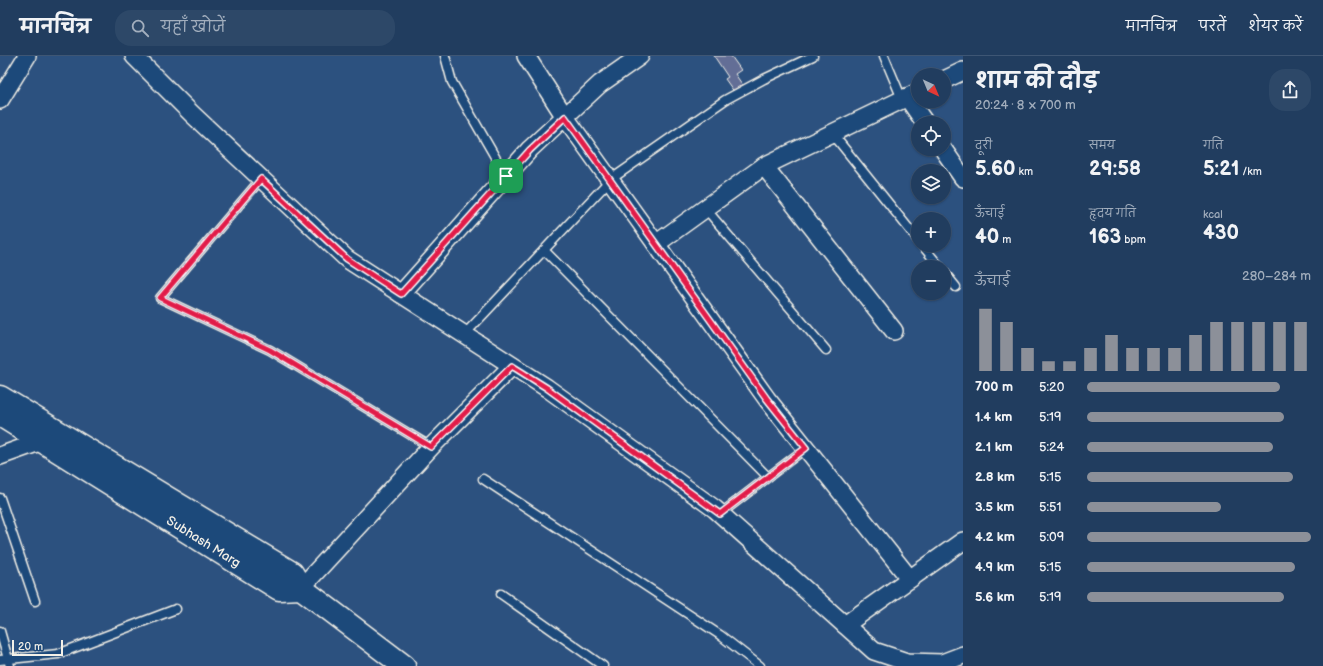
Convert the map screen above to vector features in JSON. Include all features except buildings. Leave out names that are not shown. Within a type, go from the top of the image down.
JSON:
[{"type":"main road","points":[[0,398],[47,435]]},
{"type":"main road","points":[[0,415],[47,435],[292,573],[301,588],[404,666]]},
{"type":"street","points":[[0,100],[27,56]]},
{"type":"street","points":[[134,56],[192,114],[347,259],[554,393],[720,514],[874,651],[893,662],[942,663],[963,655]]},
{"type":"street","points":[[526,56],[565,117],[767,399],[910,579]]},
{"type":"street","points":[[401,294],[530,150],[600,84],[640,56]]},
{"type":"street","points":[[951,77],[963,71]]},
{"type":"street","points":[[656,244],[764,166],[832,133],[909,96],[921,116]]},
{"type":"street","points":[[948,156],[963,178]]},
{"type":"street","points":[[764,166],[894,331]]},
{"type":"street","points":[[301,588],[431,447],[512,366]]},
{"type":"street","points":[[0,456],[47,435]]},
{"type":"street","points":[[845,625],[963,541]]},
{"type":"lane","points":[[445,56],[452,82],[506,176]]},
{"type":"lane","points":[[464,335],[610,180],[725,100],[764,78],[813,56]]},
{"type":"lane","points":[[884,56],[909,96]]},
{"type":"lane","points":[[832,133],[911,231]]},
{"type":"lane","points":[[261,179],[160,298],[270,350],[431,447]]},
{"type":"lane","points":[[705,208],[826,350]]},
{"type":"lane","points":[[544,250],[768,477]]},
{"type":"lane","points":[[928,252],[934,260]]},
{"type":"lane","points":[[951,281],[956,287]]},
{"type":"lane","points":[[720,514],[806,448]]},
{"type":"lane","points":[[483,478],[720,635],[760,666]]},
{"type":"lane","points":[[0,498],[35,602]]},
{"type":"lane","points":[[501,594],[603,666]]},
{"type":"lane","points":[[0,631],[6,662],[58,654],[176,608]]},
{"type":"route","points":[[565,117],[767,399],[806,448],[720,514],[547,388],[512,366],[431,447],[270,350],[160,298],[261,179],[347,259],[401,294],[506,176],[530,150],[565,117]]}]
